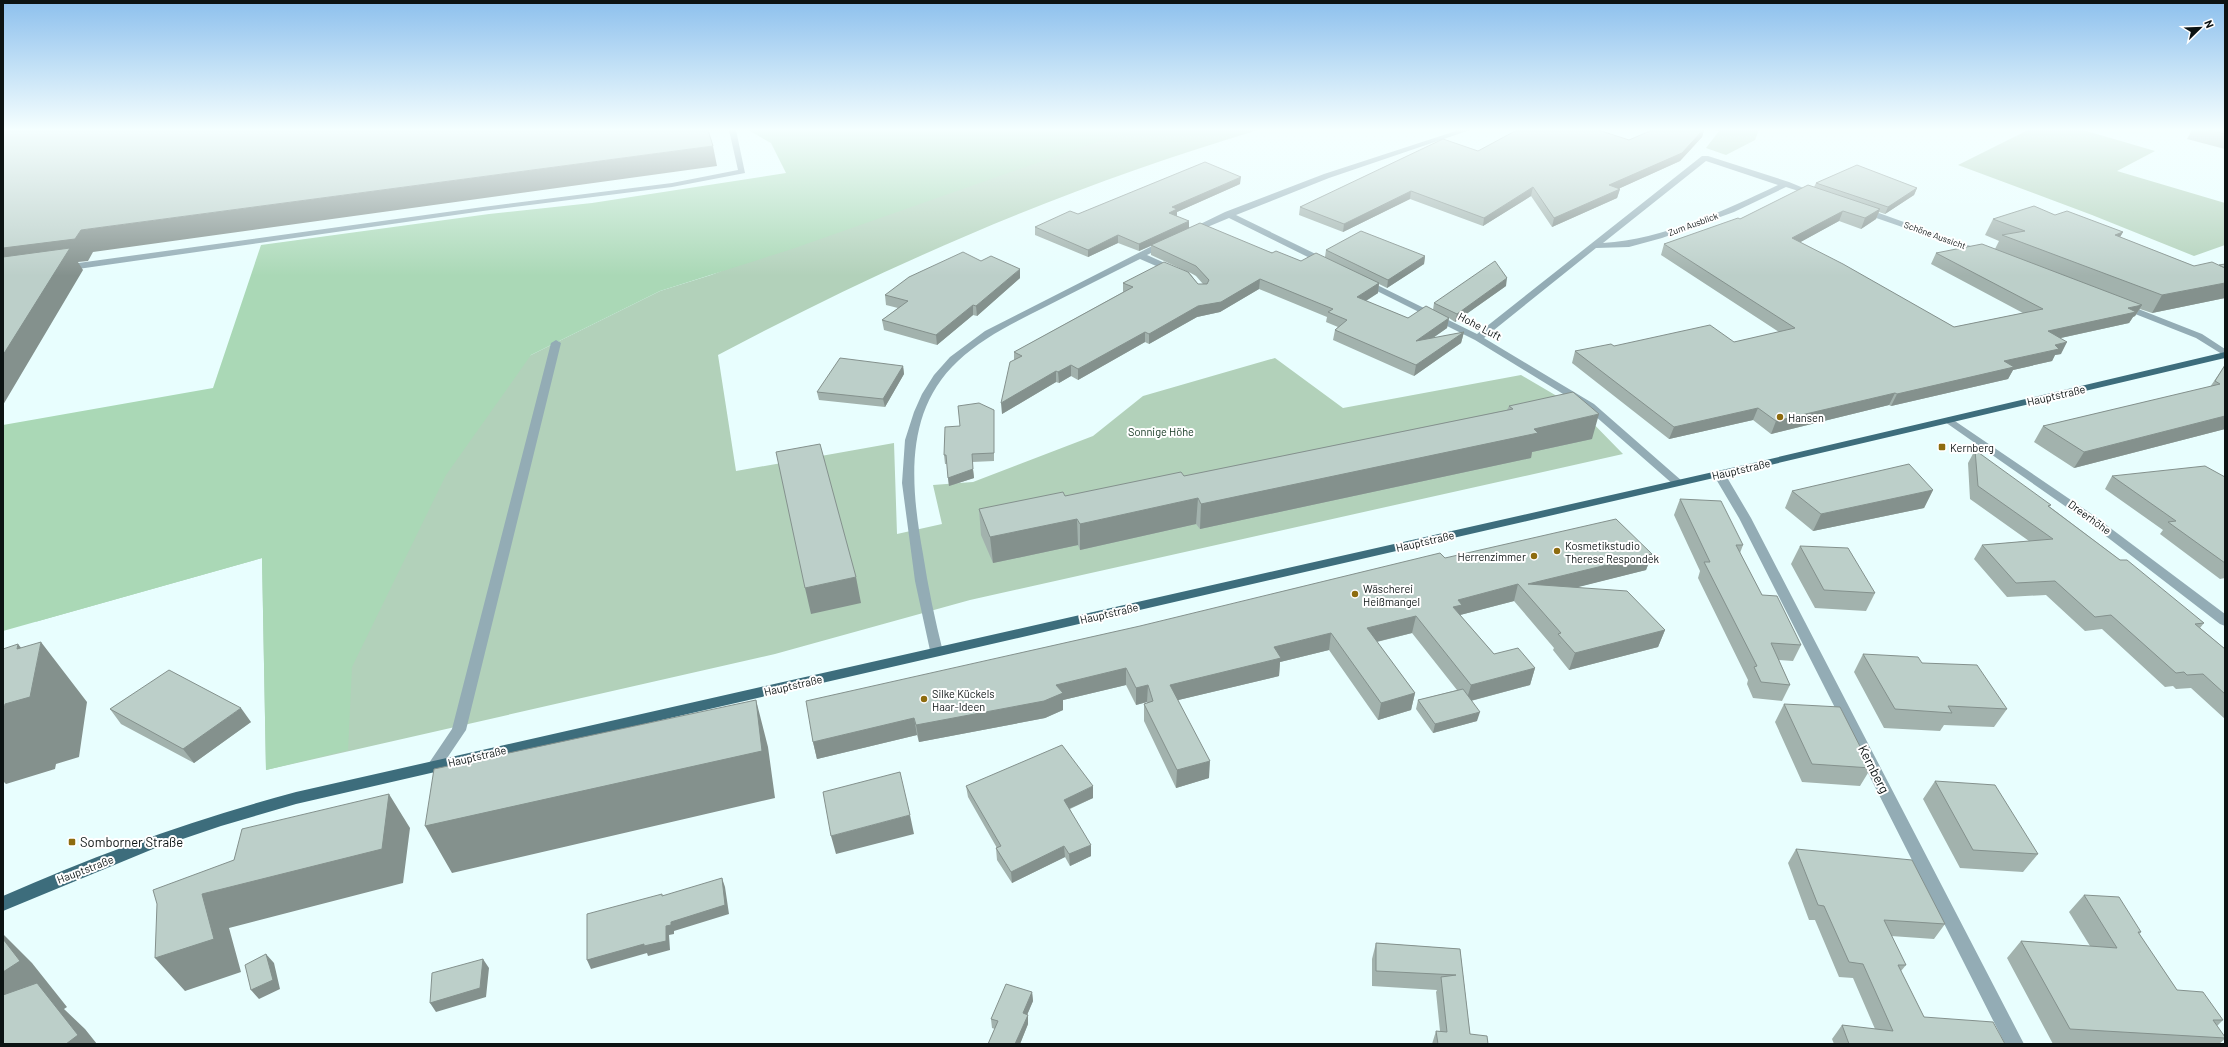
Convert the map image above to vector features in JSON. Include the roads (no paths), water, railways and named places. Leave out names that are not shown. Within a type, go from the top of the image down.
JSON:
[{"type":"main road","name":"Hauptstraße","points":[[3,904],[56,880],[256,808],[434,766],[1719,474],[2225,354]]},
{"type":"street","points":[[58,269],[483,208],[672,185],[703,179]]},
{"type":"street","points":[[936,652],[925,606],[908,491],[910,441],[918,414],[929,390],[944,369],[961,353],[984,336],[1140,255],[1228,214],[1319,179]]},
{"type":"street","points":[[1478,338],[1679,179]]},
{"type":"street","points":[[1770,179],[1824,197]]},
{"type":"street","name":"Zum Ausblick","points":[[1594,246],[1629,244],[1659,236],[1731,210],[1786,184]]},
{"type":"street","name":"Schöne Aussicht","points":[[1855,207],[1988,255]]},
{"type":"street","points":[[1228,214],[1335,267]]},
{"type":"street","points":[[1140,255],[1179,273]]},
{"type":"street","name":"Hohe Luft","points":[[1357,278],[1478,338],[1590,406],[1678,483]]},
{"type":"street","points":[[2117,304],[2199,336],[2225,354]]},
{"type":"street","points":[[434,766],[459,730],[556,343]]},
{"type":"street","name":"Dreerhöhe","points":[[1949,420],[2065,499],[2172,578],[2225,621]]},
{"type":"street","name":"Kernberg","points":[[1719,474],[1749,525],[2015,1044]]},
{"type":"place","name":"Hansen","points":[[1780,417]]},
{"type":"place","name":"Kernberg","points":[[1942,447]]},
{"type":"place","name":"Kosmetikstudio Therese Respondek","points":[[1557,551]]},
{"type":"place","name":"Herrenzimmer","points":[[1534,556]]},
{"type":"place","name":"Wäscherei Heißmangel","points":[[1355,594]]},
{"type":"place","name":"Silke Kückels Haar-Ideen","points":[[924,699]]},
{"type":"place","name":"Somborner Straße","points":[[72,842]]},
{"type":"park label","name":"Sonnige Höhe","points":[[1161,431]]}]
